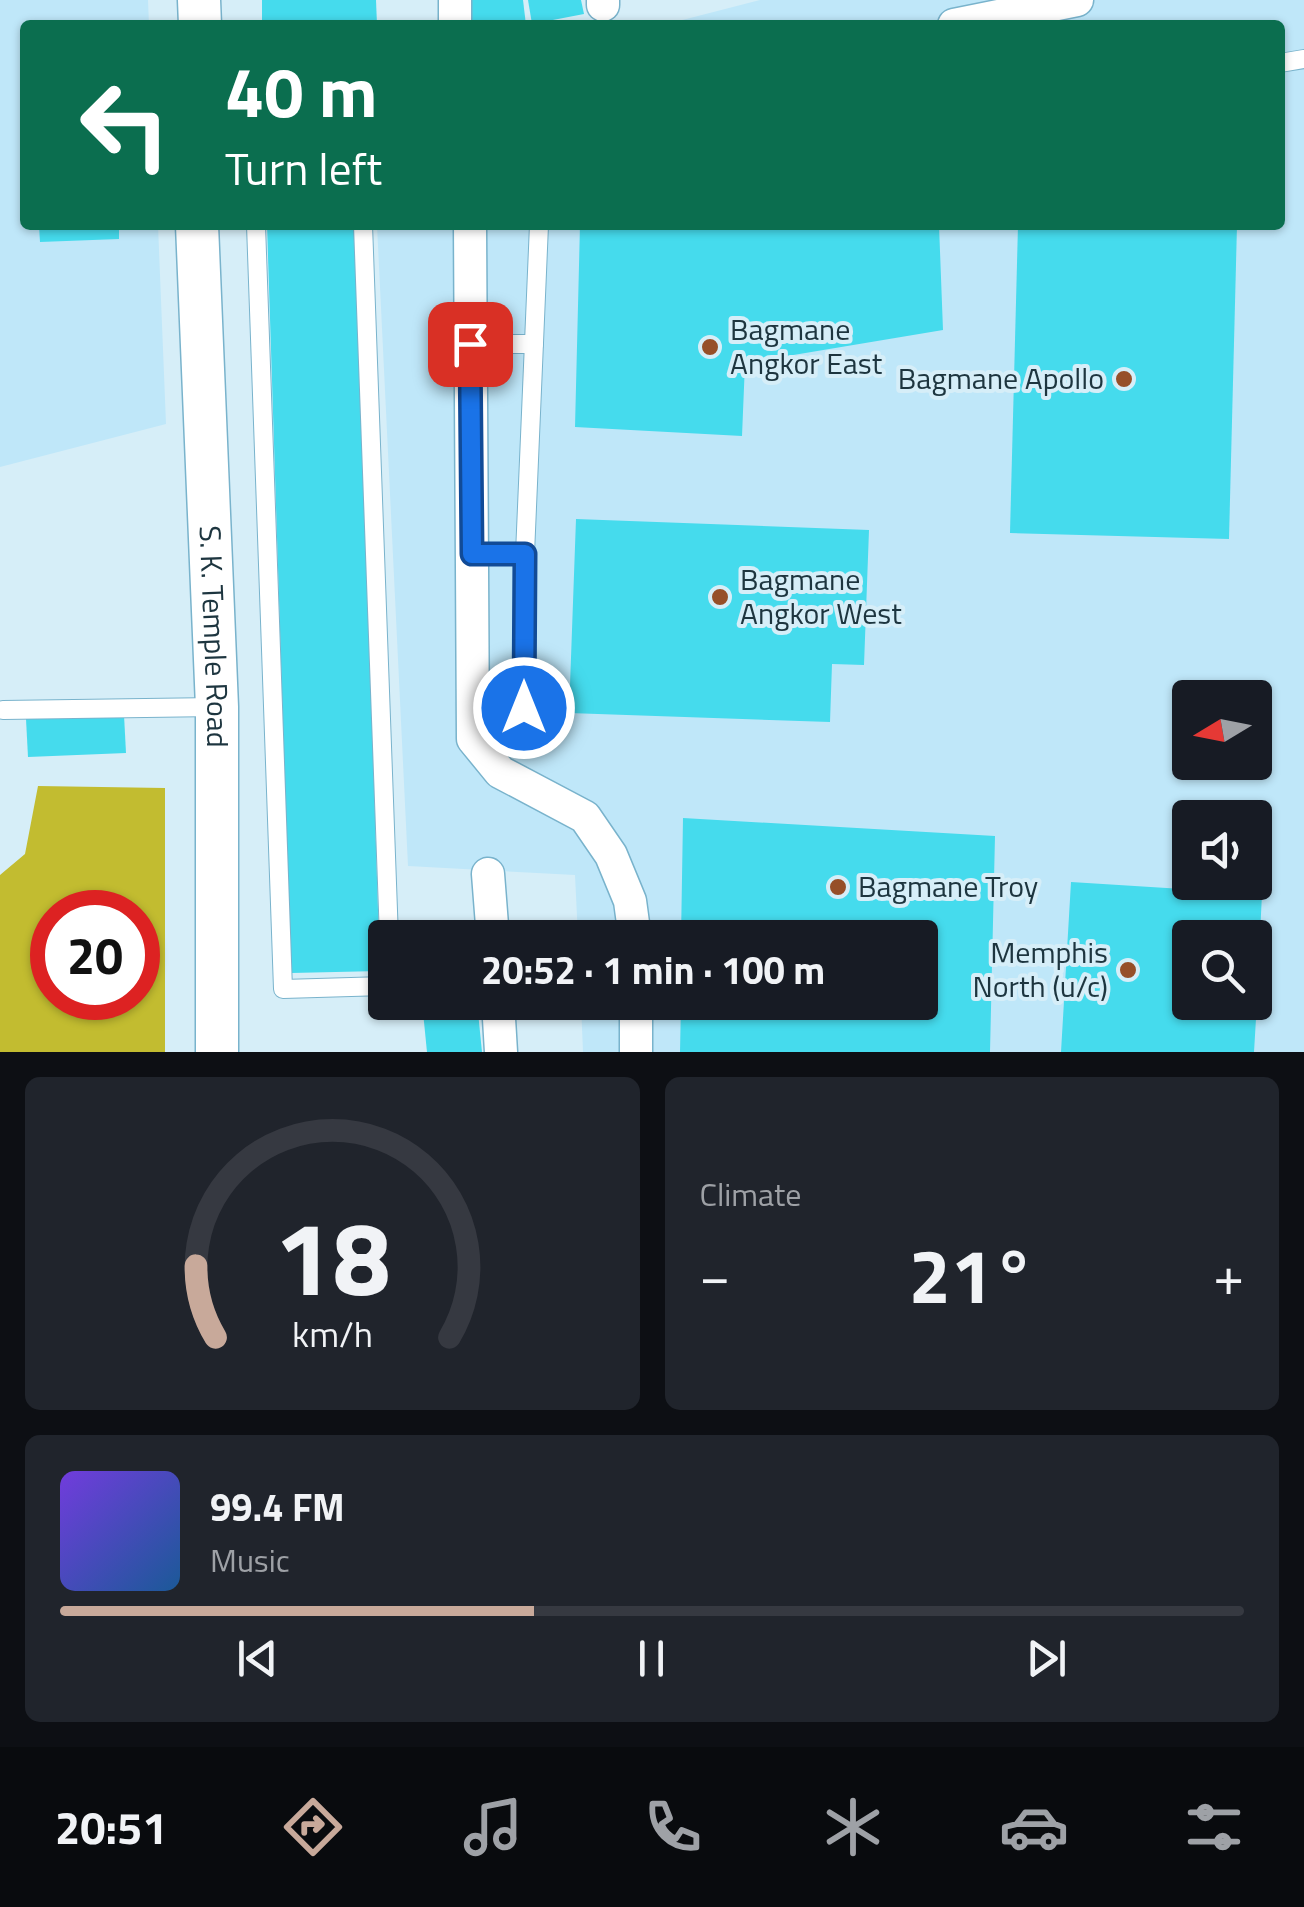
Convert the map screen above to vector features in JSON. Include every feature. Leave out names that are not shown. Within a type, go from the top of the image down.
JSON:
[{"type":"street","points":[[979,20],[1077,0]]},
{"type":"street","name":"S. K. Temple Road","points":[[197,230],[216,707],[217,1052]]},
{"type":"street","points":[[470,230],[473,739],[500,772],[585,817],[611,855],[630,901],[633,920]]},
{"type":"street","points":[[488,874],[492,920]]},
{"type":"street","points":[[499,1020],[501,1052]]},
{"type":"street","points":[[636,1020],[636,1052]]},
{"type":"lane","points":[[256,230],[284,989],[368,987]]},
{"type":"lane","points":[[363,230],[388,920]]},
{"type":"lane","points":[[524,708],[525,554],[540,230]]},
{"type":"lane","points":[[470,344],[534,344]]},
{"type":"lane","points":[[472,554],[525,554]]},
{"type":"lane","points":[[3,710],[216,707]]},
{"type":"shaded area","points":[[0,0],[148,0],[149,20],[20,20],[20,230],[158,230],[166,424],[0,467]]},
{"type":"shaded area","points":[[760,0],[1304,0],[1304,1052],[583,1052],[582,1020],[938,1020],[938,920],[577,920],[575,875],[408,866],[377,230],[1285,230],[1285,20],[682,20]]},
{"type":"shaded area","points":[[38,786],[165,788],[165,1052],[0,1052],[0,875],[25,854]]},
{"type":"building","points":[[262,0],[376,0],[377,20],[262,20]]},
{"type":"building","points":[[462,0],[523,0],[525,20],[464,20]]},
{"type":"building","points":[[528,0],[581,0],[584,14],[531,20]]},
{"type":"building","points":[[39,230],[119,230],[119,239],[40,242]]},
{"type":"building","points":[[267,230],[356,230],[378,920],[368,920],[368,971],[291,973]]},
{"type":"building","name":"Bagmane Angkor East","points":[[580,230],[939,230],[943,330],[745,363],[742,436],[575,427]]},
{"type":"building","name":"Bagmane Apollo","points":[[1018,230],[1237,230],[1229,539],[1010,533]]},
{"type":"building","name":"Bagmane Angkor West","points":[[576,519],[869,530],[864,665],[832,664],[830,722],[569,713]]},
{"type":"building","points":[[124,715],[126,753],[28,757],[26,719]]},
{"type":"building","name":"Bagmane Troy","points":[[683,818],[995,836],[990,1052],[680,1052],[681,1020],[938,1020],[938,920],[681,920]]},
{"type":"building","name":"Memphis North (u/c)","points":[[1071,882],[1172,888],[1172,900],[1262,900],[1261,920],[1172,920],[1172,1020],[1256,1020],[1254,1052],[1061,1052]]},
{"type":"building","points":[[424,1020],[479,1020],[482,1052],[427,1052]]},
{"type":"place","name":"Bagmane Angkor East","points":[[710,347]]},
{"type":"place","name":"Bagmane Apollo","points":[[1124,379]]},
{"type":"place","name":"Bagmane Angkor West","points":[[720,597]]},
{"type":"place","name":"Bagmane Troy","points":[[838,887]]},
{"type":"place","name":"Memphis North (u/c)","points":[[1128,970]]},
{"type":"route","points":[[470,344],[472,554],[525,554],[524,708]]}]
